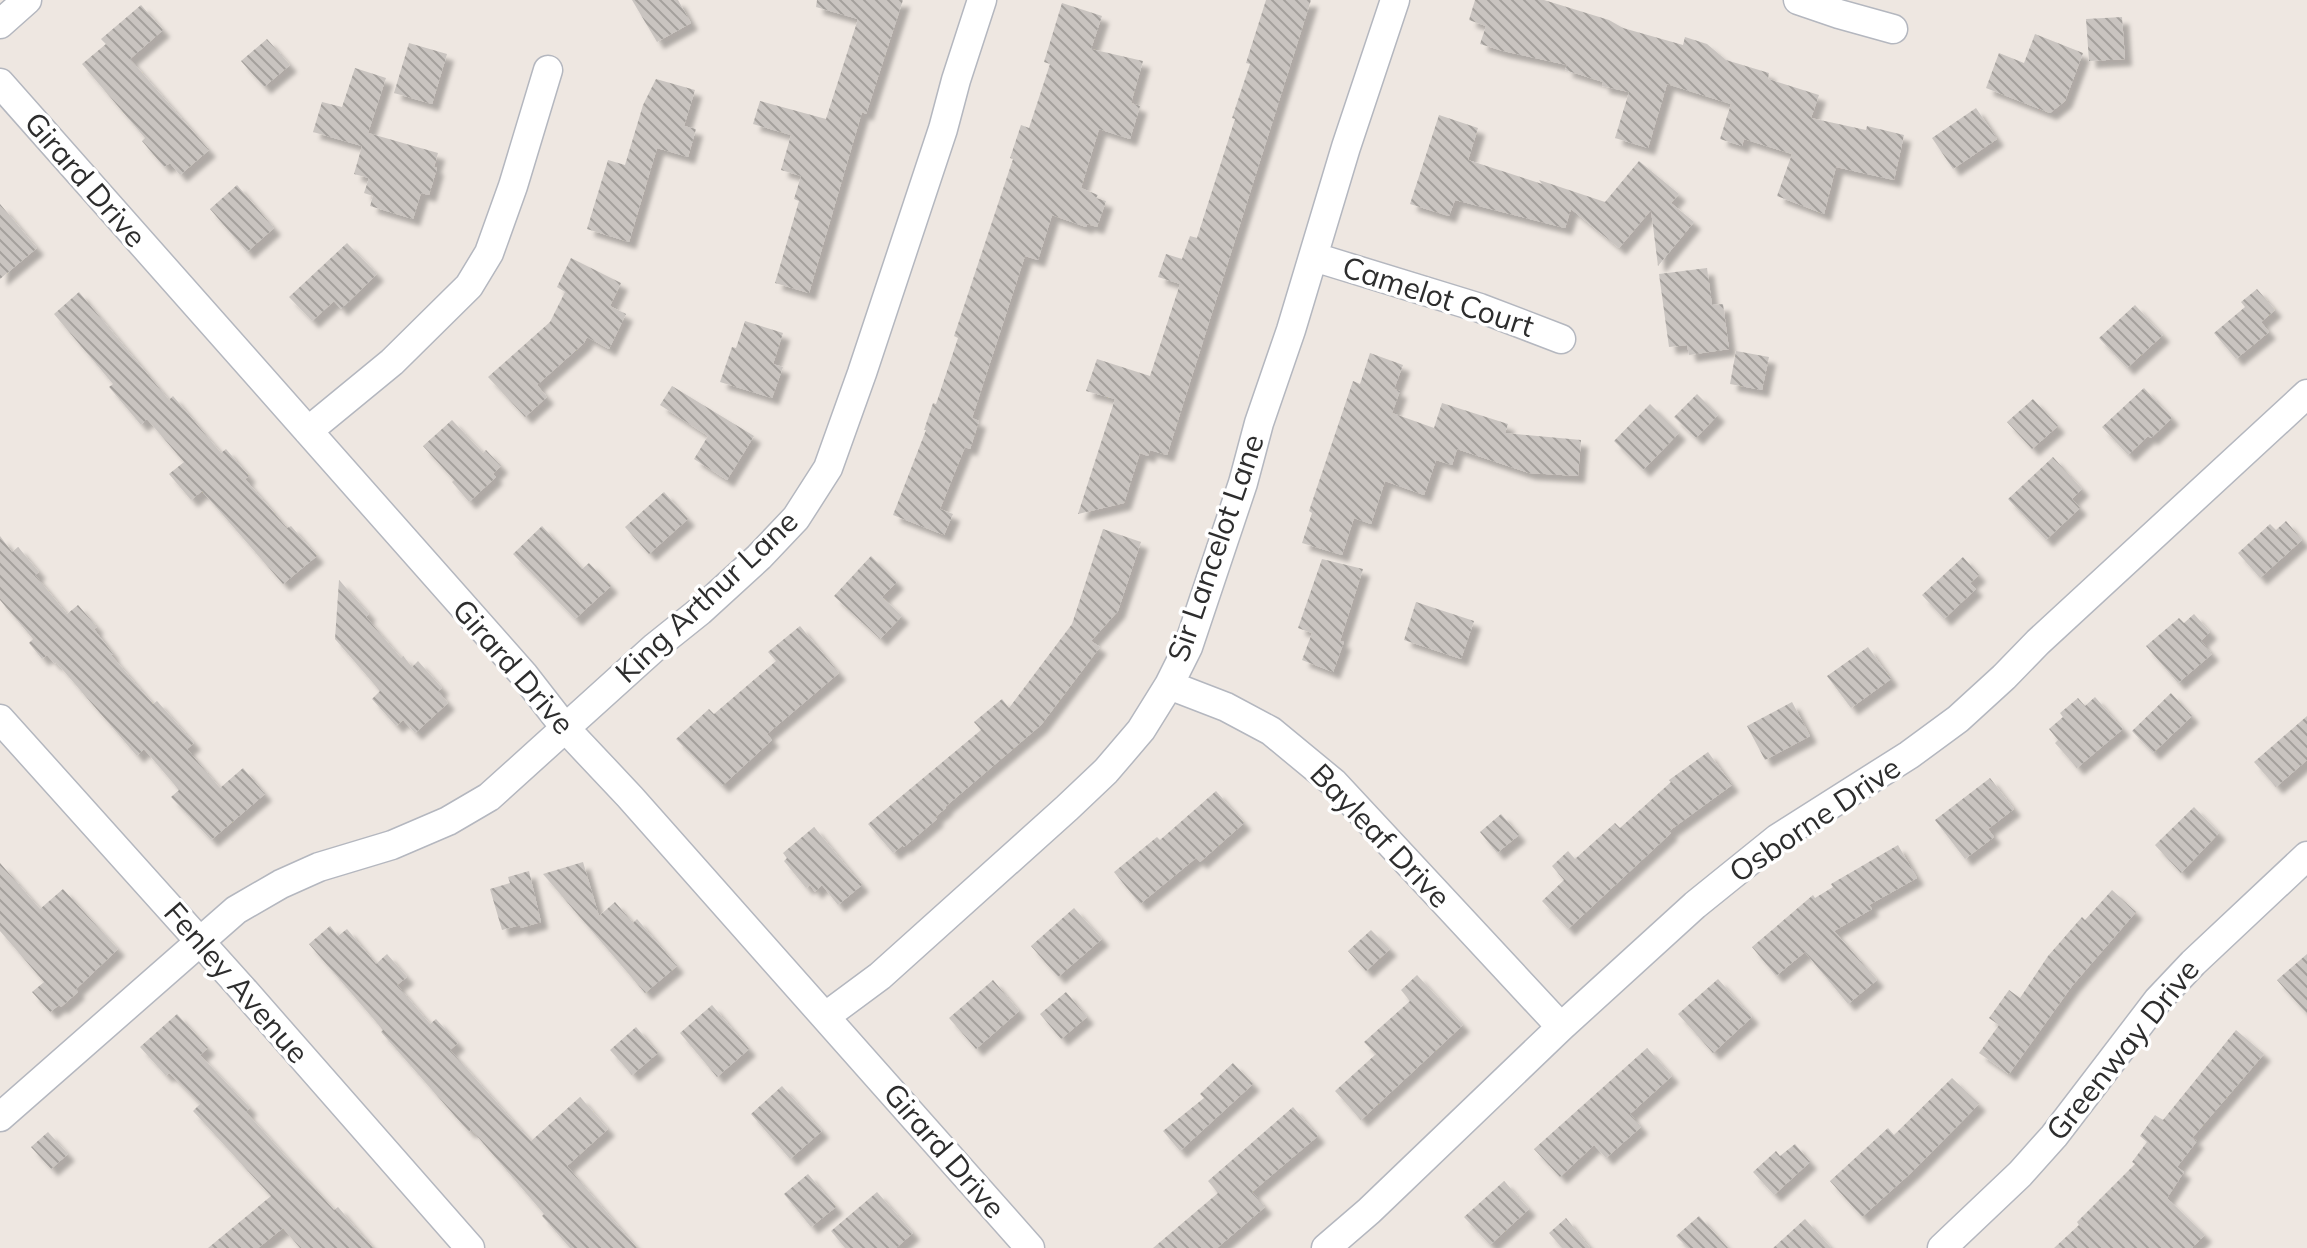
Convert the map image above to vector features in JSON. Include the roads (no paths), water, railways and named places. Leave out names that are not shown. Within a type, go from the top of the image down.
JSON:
[{"type":"street","points":[[0,24],[27,0]]},
{"type":"street","name":"King Arthur Lane","points":[[0,1117],[236,910],[319,867],[406,839],[448,821],[489,797],[759,557],[796,518],[828,468],[872,345],[982,0]]},
{"type":"street","name":"Sir Lancelot Lane","points":[[826,1016],[880,976],[1096,781],[1141,730],[1169,685],[1188,647],[1243,483],[1259,423],[1395,0]]},
{"type":"street","points":[[1798,0],[1893,29]]},
{"type":"street","points":[[308,431],[392,362],[469,286],[489,253],[548,70]]},
{"type":"street","name":"Girard Drive","points":[[0,83],[524,675],[566,729],[826,1016],[1030,1248]]},
{"type":"street","name":"Camelot Court","points":[[1314,257],[1480,308],[1561,339]]},
{"type":"street","name":"Osborne Drive","points":[[1326,1248],[1695,905],[1778,838],[1909,755],[1958,719],[2307,394]]},
{"type":"street","name":"Bayleaf Drive","points":[[1169,685],[1226,707],[1271,731],[1334,783],[1561,1027]]},
{"type":"street","name":"Fenley Avenue","points":[[0,719],[470,1248]]},
{"type":"street","name":"Greenway Drive","points":[[1942,1248],[2020,1174],[2054,1136],[2158,1000],[2307,856]]}]
